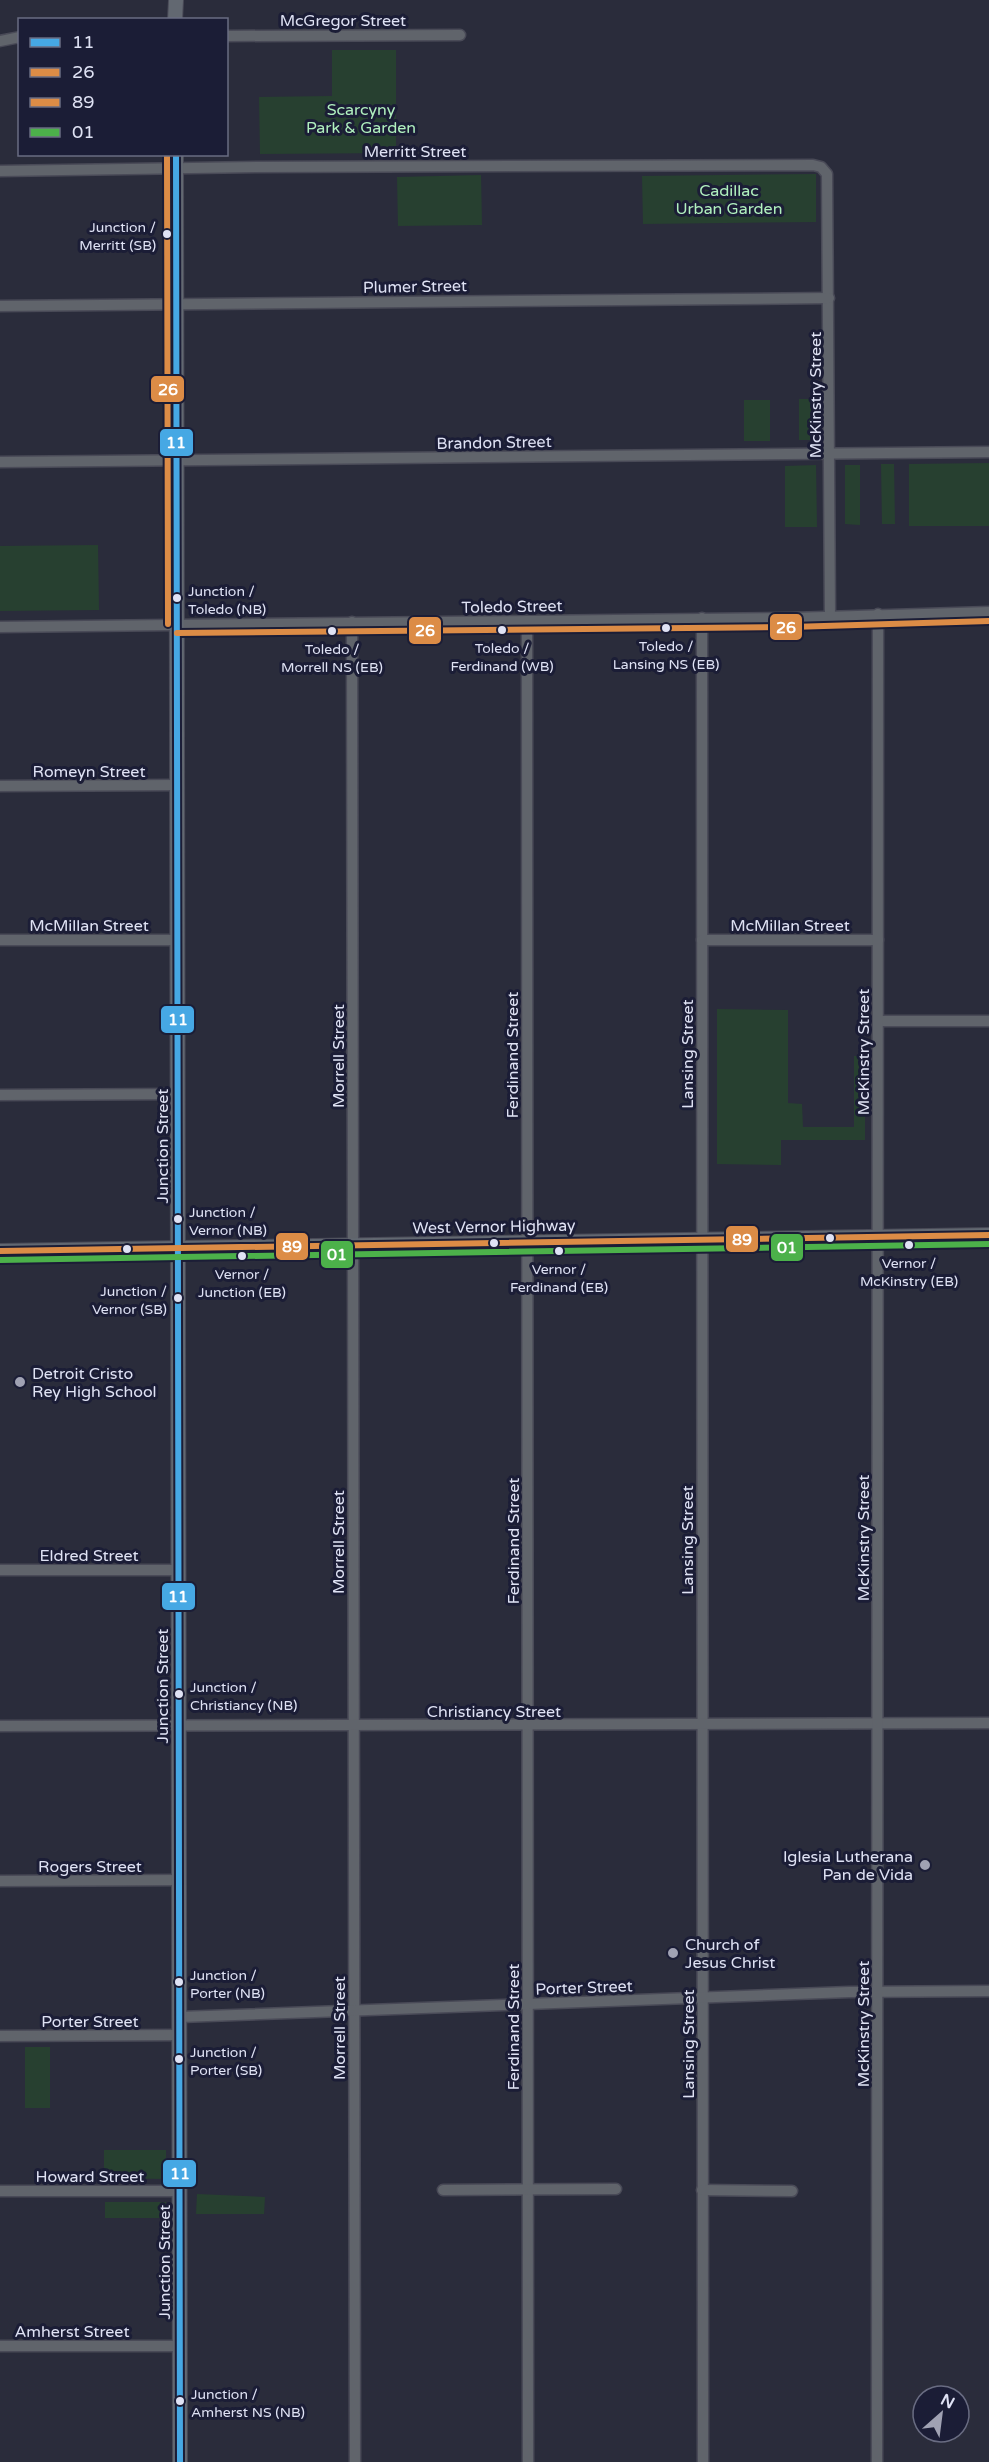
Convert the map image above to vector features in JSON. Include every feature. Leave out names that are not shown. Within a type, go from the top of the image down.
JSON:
[{"type":"street","points":[[175,18],[176,0]]},
{"type":"street","name":"McGregor Street","points":[[228,36],[460,35]]},
{"type":"street","points":[[0,41],[18,37]]},
{"type":"street","name":"Merritt Street","points":[[0,171],[176,161],[813,165],[820,167],[827,174]]},
{"type":"street","name":"Junction Street","points":[[176,161],[180,2462]]},
{"type":"street","name":"McKinstry Street","points":[[827,174],[830,298],[830,616]]},
{"type":"street","name":"Plumer Street","points":[[0,306],[830,298]]},
{"type":"street","name":"Brandon Street","points":[[0,462],[989,452]]},
{"type":"street","name":"Toledo Street","points":[[0,627],[527,621],[989,612]]},
{"type":"street","name":"McKinstry Street","points":[[877,2462],[878,614]]},
{"type":"street","name":"Lansing Street","points":[[702,618],[703,2462]]},
{"type":"street","name":"Ferdinand Street","points":[[527,621],[528,2462]]},
{"type":"street","name":"Morrell Street","points":[[352,622],[355,2462]]},
{"type":"street","name":"Romeyn Street","points":[[0,786],[177,785]]},
{"type":"street","name":"McMillan Street","points":[[0,940],[177,940]]},
{"type":"street","name":"McMillan Street","points":[[702,940],[878,940]]},
{"type":"street","points":[[878,1021],[989,1021]]},
{"type":"street","points":[[0,1095],[178,1094]]},
{"type":"street","name":"West Vernor Highway","points":[[0,1251],[989,1235]]},
{"type":"street","name":"Eldred Street","points":[[0,1570],[179,1570]]},
{"type":"street","name":"Christiancy Street","points":[[0,1726],[989,1724]]},
{"type":"street","name":"Rogers Street","points":[[0,1881],[179,1880]]},
{"type":"street","name":"Porter Street","points":[[180,2017],[703,1997],[989,1991]]},
{"type":"street","name":"Porter Street","points":[[0,2036],[180,2035]]},
{"type":"street","points":[[443,2190],[616,2189]]},
{"type":"street","points":[[702,2190],[792,2191]]},
{"type":"street","name":"Howard Street","points":[[0,2191],[180,2191]]},
{"type":"street","name":"Amherst Street","points":[[0,2346],[180,2346]]},
{"type":"green space","name":"Scarcyny Park & Garden","points":[[332,50],[396,50],[396,153],[260,154],[259,97],[332,96]]},
{"type":"green space","name":"Cadillac Urban Garden","points":[[816,174],[816,222],[643,224],[642,176]]},
{"type":"green space","points":[[481,175],[482,225],[398,226],[397,177]]},
{"type":"green space","points":[[799,399],[817,399],[817,440],[799,440]]},
{"type":"green space","points":[[744,400],[770,400],[770,441],[744,441]]},
{"type":"green space","points":[[989,463],[989,526],[909,526],[909,464]]},
{"type":"green space","points":[[881,464],[894,464],[895,524],[882,524]]},
{"type":"green space","points":[[816,465],[817,527],[785,527],[785,466]]},
{"type":"green space","points":[[845,465],[860,465],[860,525],[845,524]]},
{"type":"green space","points":[[98,545],[99,610],[0,611],[0,546]]},
{"type":"green space","points":[[717,1009],[788,1010],[788,1103],[802,1104],[803,1127],[854,1127],[854,1056],[865,1056],[865,1140],[781,1140],[781,1165],[717,1164]]},
{"type":"green space","points":[[25,2047],[50,2047],[50,2108],[25,2108]]},
{"type":"green space","points":[[104,2150],[166,2150],[166,2179],[104,2178]]},
{"type":"green space","points":[[197,2194],[265,2197],[264,2214],[196,2214]]},
{"type":"green space","points":[[105,2202],[166,2202],[166,2218],[105,2218]]},
{"type":"transit line","name":"26","points":[[167,156],[168,624]]},
{"type":"transit line","name":"11","points":[[176,156],[180,2462]]},
{"type":"transit line","name":"26","points":[[177,633],[791,627],[989,621]]},
{"type":"transit line","name":"89","points":[[0,1251],[989,1235]]},
{"type":"transit line","name":"01","points":[[0,1260],[989,1244]]},
{"type":"place","name":"Junction / Merritt (SB)","points":[[167,234]]},
{"type":"place","name":"Junction / Toledo (NB)","points":[[177,598]]},
{"type":"place","name":"Toledo / Lansing NS (EB)","points":[[666,628]]},
{"type":"place","name":"Toledo / Ferdinand (WB)","points":[[502,630]]},
{"type":"place","name":"Toledo / Morrell NS (EB)","points":[[332,631]]},
{"type":"place","name":"Junction / Vernor (NB)","points":[[178,1219]]},
{"type":"place","name":"Vernor / McKinstry (EB)","points":[[909,1245]]},
{"type":"place","name":"Vernor / Ferdinand (EB)","points":[[559,1251]]},
{"type":"place","name":"Vernor / Junction (EB)","points":[[242,1256]]},
{"type":"place","name":"Junction / Vernor (SB)","points":[[178,1298]]},
{"type":"place","name":"Detroit Cristo Rey High School","points":[[20,1382]]},
{"type":"place","name":"Junction / Christiancy (NB)","points":[[179,1694]]},
{"type":"place","name":"Iglesia Lutherana Pan de Vida","points":[[925,1865]]},
{"type":"place","name":"Church of Jesus Christ","points":[[673,1953]]},
{"type":"place","name":"Junction / Porter (NB)","points":[[179,1982]]},
{"type":"place","name":"Junction / Porter (SB)","points":[[179,2059]]},
{"type":"place","name":"Junction / Amherst NS (NB)","points":[[180,2401]]}]
